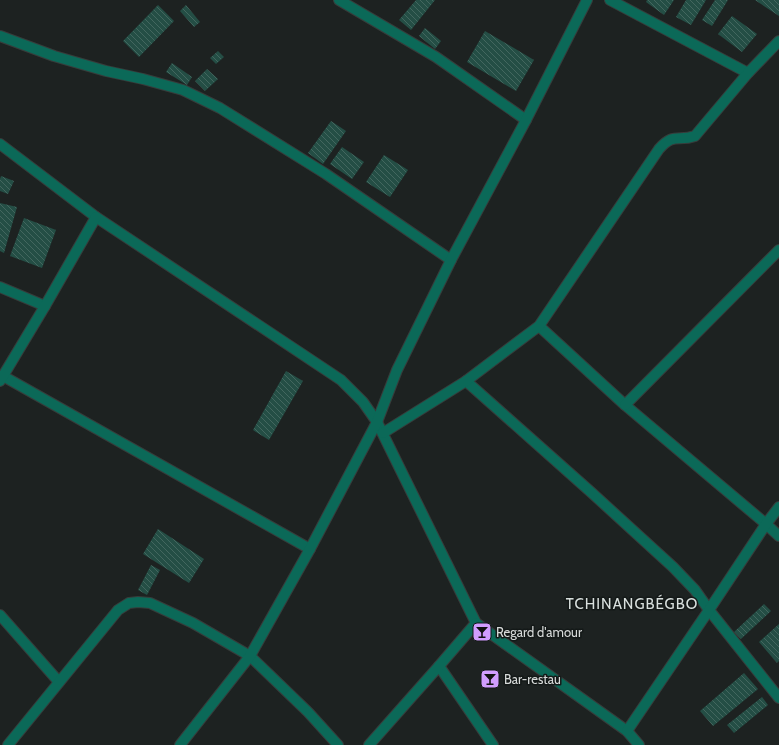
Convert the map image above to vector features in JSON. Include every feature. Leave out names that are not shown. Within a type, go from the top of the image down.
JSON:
[{"type":"street","points":[[339,0],[436,57],[526,120]]},
{"type":"street","points":[[180,745],[250,656],[310,549],[377,422],[397,370],[451,260],[526,120],[587,0]]},
{"type":"street","points":[[610,0],[748,73]]},
{"type":"street","points":[[0,36],[54,56],[184,90],[220,108],[326,174],[451,260]]},
{"type":"street","points":[[383,433],[466,381],[539,326],[664,143],[670,139],[689,139],[695,136],[748,73],[779,41]]},
{"type":"street","points":[[0,144],[96,217],[341,380],[363,402],[377,422],[476,623],[627,731],[639,745]]},
{"type":"street","points":[[96,217],[2,379],[310,549]]},
{"type":"street","points":[[625,405],[779,250]]},
{"type":"street","points":[[0,287],[45,306]]},
{"type":"street","points":[[539,326],[625,405],[779,536]]},
{"type":"street","points":[[466,381],[592,492],[673,567],[694,590],[779,698]]},
{"type":"street","points":[[627,731],[766,524],[779,507]]},
{"type":"street","points":[[8,745],[118,610],[129,603],[138,602],[150,603],[193,623],[250,656],[308,712],[338,745]]},
{"type":"street","points":[[0,615],[59,682]]},
{"type":"street","points":[[369,745],[476,623]]},
{"type":"street","points":[[439,666],[493,745]]},
{"type":"building","points":[[416,0],[435,0],[411,30],[399,20]]},
{"type":"building","points":[[647,0],[674,0],[664,15],[646,2]]},
{"type":"building","points":[[686,0],[706,0],[691,25],[676,17]]},
{"type":"building","points":[[715,0],[728,0],[712,26],[702,20]]},
{"type":"building","points":[[755,0],[779,0],[779,16]]},
{"type":"building","points":[[158,5],[174,21],[139,57],[123,41]]},
{"type":"building","points":[[186,5],[200,22],[194,27],[180,11]]},
{"type":"building","points":[[732,16],[757,34],[742,52],[718,34]]},
{"type":"building","points":[[425,28],[441,41],[435,49],[419,36]]},
{"type":"building","points":[[485,31],[534,60],[516,91],[467,62]]},
{"type":"building","points":[[218,51],[224,57],[216,64],[210,58]]},
{"type":"building","points":[[172,63],[192,77],[187,85],[166,72]]},
{"type":"building","points":[[207,69],[218,79],[205,91],[195,81]]},
{"type":"building","points":[[331,121],[346,131],[323,164],[308,153]]},
{"type":"building","points":[[342,147],[364,162],[352,179],[330,164]]},
{"type":"building","points":[[384,155],[408,170],[390,197],[366,182]]},
{"type":"building","points":[[1,176],[14,181],[8,194],[0,191]]},
{"type":"building","points":[[0,203],[17,207],[4,253],[0,251]]},
{"type":"building","points":[[24,218],[56,230],[42,268],[10,256]]},
{"type":"building","points":[[286,371],[303,381],[269,440],[253,430]]},
{"type":"building","points":[[158,529],[204,559],[189,583],[143,554]]},
{"type":"building","points":[[151,565],[160,570],[147,595],[138,590]]},
{"type":"building","points":[[764,604],[771,611],[741,639],[734,632]]},
{"type":"building","points":[[779,624],[779,661],[777,663],[759,642]]},
{"type":"building","points":[[744,673],[758,689],[713,726],[700,711]]},
{"type":"building","points":[[762,697],[768,705],[734,733],[727,725]]},
{"type":"place","name":"Regard d'amour","points":[[482,632]]},
{"type":"place","name":"Bar-restau","points":[[490,679]]},
{"type":"district","name":"TCHINANGBÉGBO","points":[[632,604]]}]
